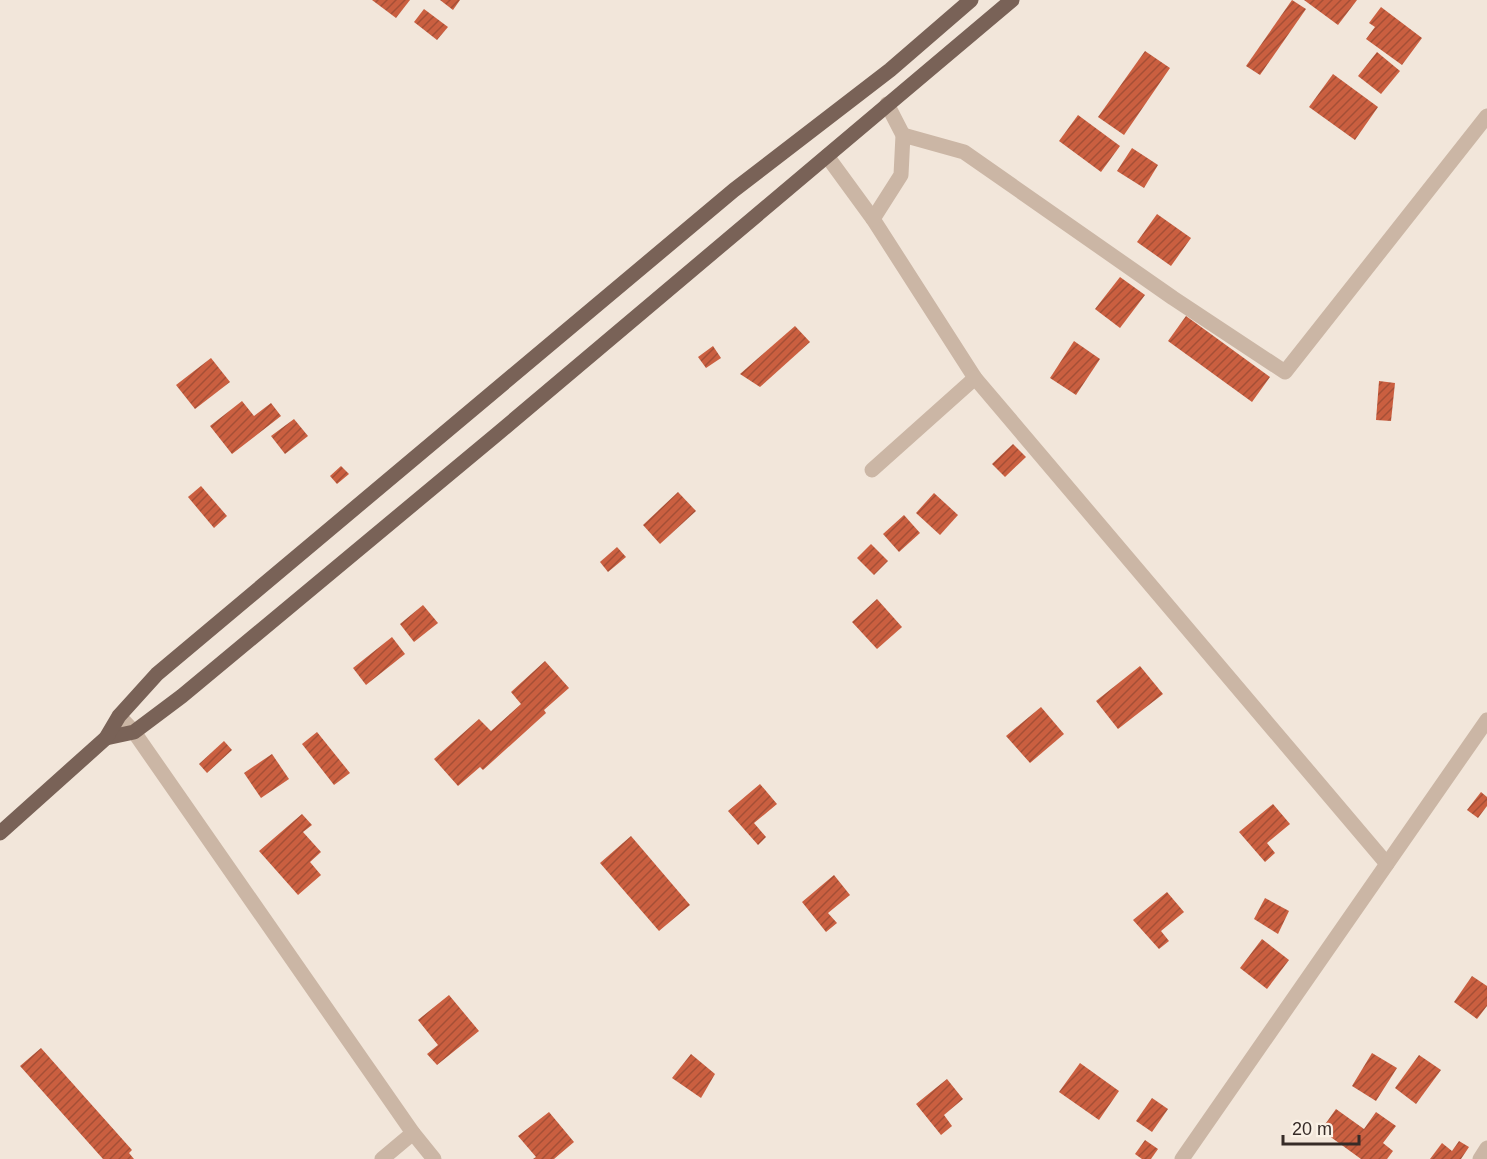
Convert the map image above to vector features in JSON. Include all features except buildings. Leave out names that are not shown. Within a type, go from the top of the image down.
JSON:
[{"type":"main road","points":[[0,833],[106,738],[119,716],[157,674],[725,198],[890,70],[971,0]]},
{"type":"main road","points":[[106,738],[134,732],[236,651],[1012,0]]},
{"type":"street","points":[[873,219],[902,175],[903,135],[887,104]]},
{"type":"street","points":[[903,135],[964,152],[1173,298],[1285,372],[1487,116]]},
{"type":"street","points":[[827,156],[873,219],[975,378],[1387,864]]},
{"type":"street","points":[[872,470],[975,378]]},
{"type":"street","points":[[119,716],[134,732],[413,1133],[435,1159]]},
{"type":"street","points":[[1182,1159],[1487,720]]},
{"type":"street","points":[[382,1159],[413,1133]]},
{"type":"street","points":[[1480,1159],[1487,1148]]}]
